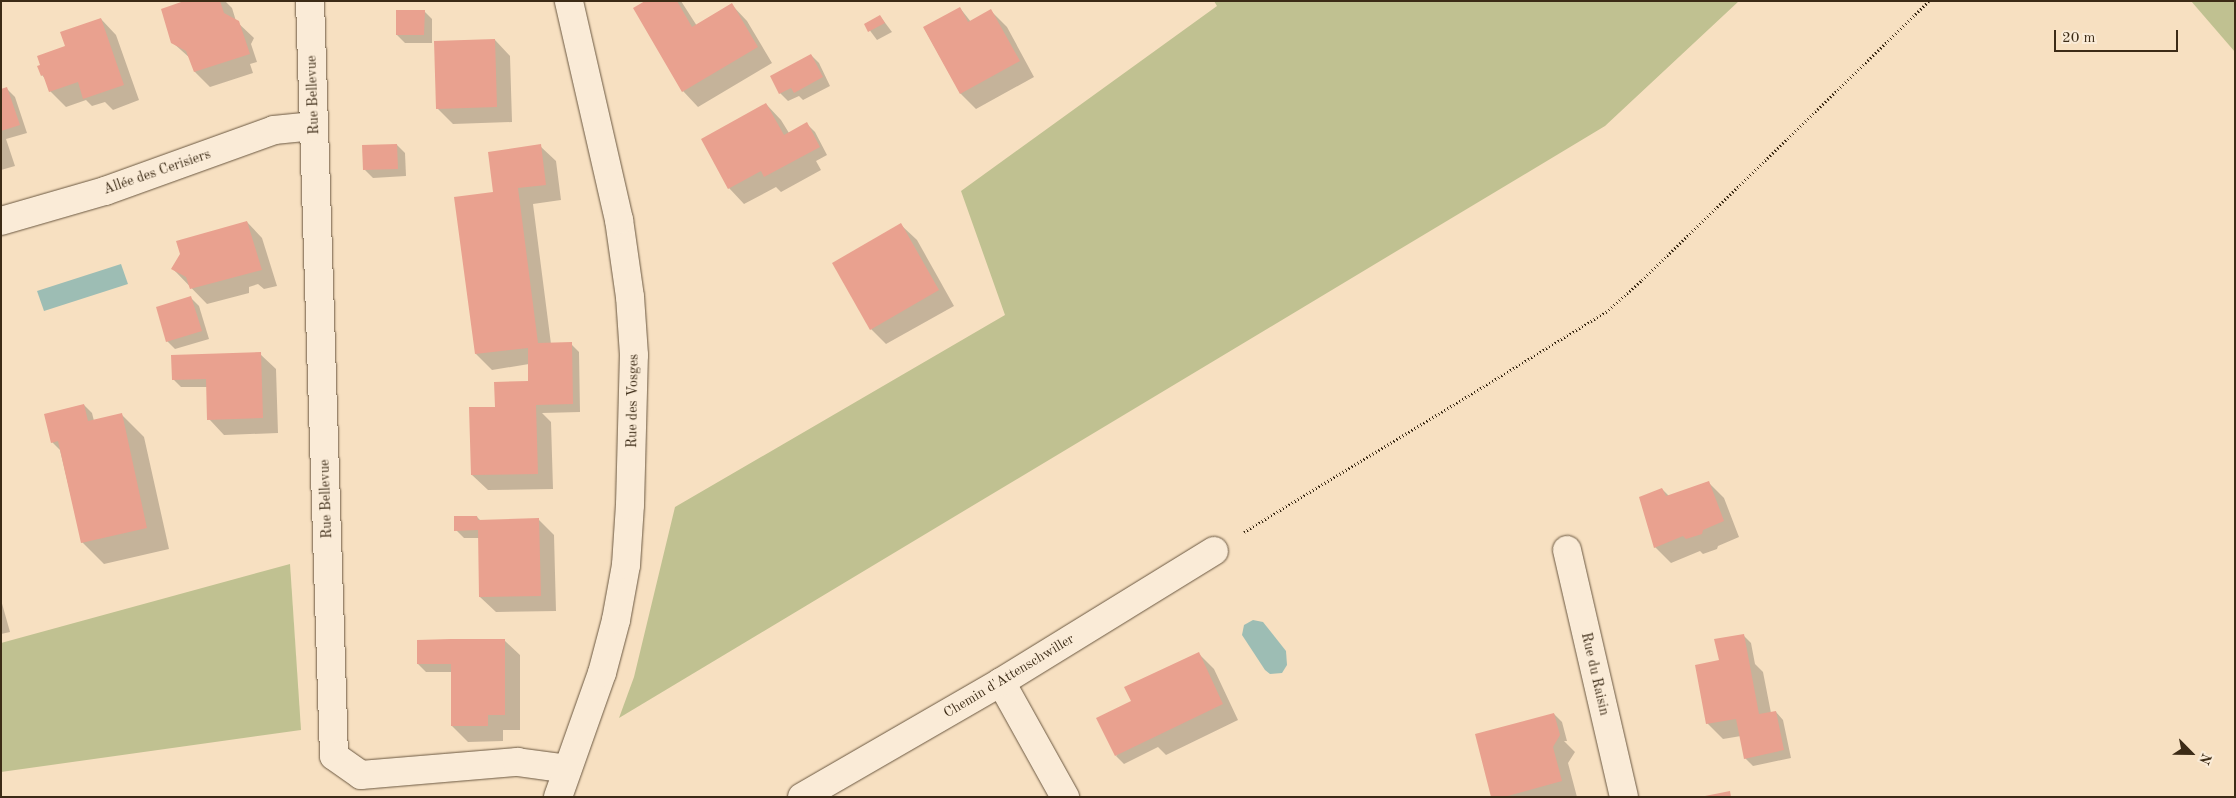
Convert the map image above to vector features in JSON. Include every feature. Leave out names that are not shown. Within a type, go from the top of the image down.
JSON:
[{"type":"street","name":"Rue Bellevue","points":[[310,1],[334,756],[361,776],[517,762],[568,769]]},
{"type":"street","name":"Rue des Vosges","points":[[558,797],[602,672],[616,620],[626,565],[630,505],[634,355],[630,297],[619,220],[569,1]]},
{"type":"street","name":"Allée des Cerisiers","points":[[1,221],[105,190],[274,130],[314,126]]},
{"type":"street","name":"Rue du Raisin","points":[[1567,550],[1624,797]]},
{"type":"street","name":"Chemin d'Attenschwiller","points":[[802,797],[1001,682],[1214,551]]},
{"type":"street","points":[[1001,682],[1065,797]]},
{"type":"path","points":[[1214,551],[1606,312],[1650,273],[1929,1]]},
{"type":"green space","points":[[1214,1],[1739,1],[1605,126],[619,718],[634,677],[675,507],[1005,315],[961,191],[1217,6]]},
{"type":"green space","points":[[2191,1],[2235,1],[2235,52]]},
{"type":"green space","points":[[290,564],[301,730],[1,772],[1,643]]},
{"type":"water","points":[[121,264],[128,284],[44,311],[37,291]]},
{"type":"water","points":[[1253,620],[1263,622],[1286,651],[1287,665],[1282,673],[1270,674],[1265,670],[1242,635],[1244,625]]},
{"type":"building","points":[[184,1],[220,1],[224,13],[239,21],[250,54],[194,72],[186,51],[171,43],[161,9]]},
{"type":"building","points":[[645,1],[677,1],[692,27],[732,3],[758,47],[682,92],[633,8]]},
{"type":"building","points":[[960,7],[968,22],[991,9],[1020,61],[960,94],[923,27]]},
{"type":"building","points":[[396,10],[425,10],[424,35],[396,35]]},
{"type":"building","points":[[880,15],[885,23],[868,32],[864,24]]},
{"type":"building","points":[[101,18],[124,85],[83,99],[78,82],[49,92],[43,75],[41,76],[37,66],[40,65],[37,56],[65,46],[60,32]]},
{"type":"building","points":[[495,39],[497,107],[436,109],[434,41]]},
{"type":"building","points":[[811,54],[823,77],[794,93],[791,88],[779,94],[770,76]]},
{"type":"building","points":[[7,87],[20,125],[1,131],[1,89]]},
{"type":"building","points":[[766,103],[784,135],[807,122],[820,147],[764,177],[761,171],[728,189],[701,139]]},
{"type":"building","points":[[397,144],[398,169],[363,170],[362,145]]},
{"type":"building","points":[[541,144],[546,185],[518,188],[538,343],[572,342],[573,404],[536,405],[538,474],[471,475],[469,407],[495,407],[494,382],[528,381],[528,348],[475,354],[454,197],[493,192],[488,152]]},
{"type":"building","points":[[247,221],[262,270],[190,289],[186,277],[171,269],[180,254],[176,241]]},
{"type":"building","points":[[901,223],[939,290],[870,330],[832,263]]},
{"type":"building","points":[[191,296],[202,331],[166,342],[156,307]]},
{"type":"building","points":[[261,352],[263,418],[207,420],[206,379],[172,380],[171,355]]},
{"type":"building","points":[[84,404],[88,421],[122,413],[147,528],[81,543],[58,441],[51,443],[44,414]]},
{"type":"building","points":[[1709,481],[1724,521],[1703,530],[1702,534],[1686,539],[1683,536],[1654,548],[1639,497],[1662,488],[1666,496]]},
{"type":"building","points":[[454,516],[477,516],[478,520],[539,518],[541,596],[479,597],[478,530],[454,531]]},
{"type":"building","points":[[1744,634],[1759,714],[1776,711],[1784,750],[1744,759],[1736,719],[1706,724],[1695,665],[1719,660],[1714,639]]},
{"type":"building","points":[[505,639],[505,715],[488,715],[488,726],[451,726],[451,664],[417,664],[417,640]]},
{"type":"building","points":[[1199,652],[1223,704],[1115,756],[1096,718],[1131,701],[1124,687]]},
{"type":"building","points":[[1554,713],[1560,735],[1553,747],[1562,781],[1504,797],[1491,797],[1475,734]]},
{"type":"building","points":[[1730,791],[1731,797],[1705,797],[1705,796]]}]
